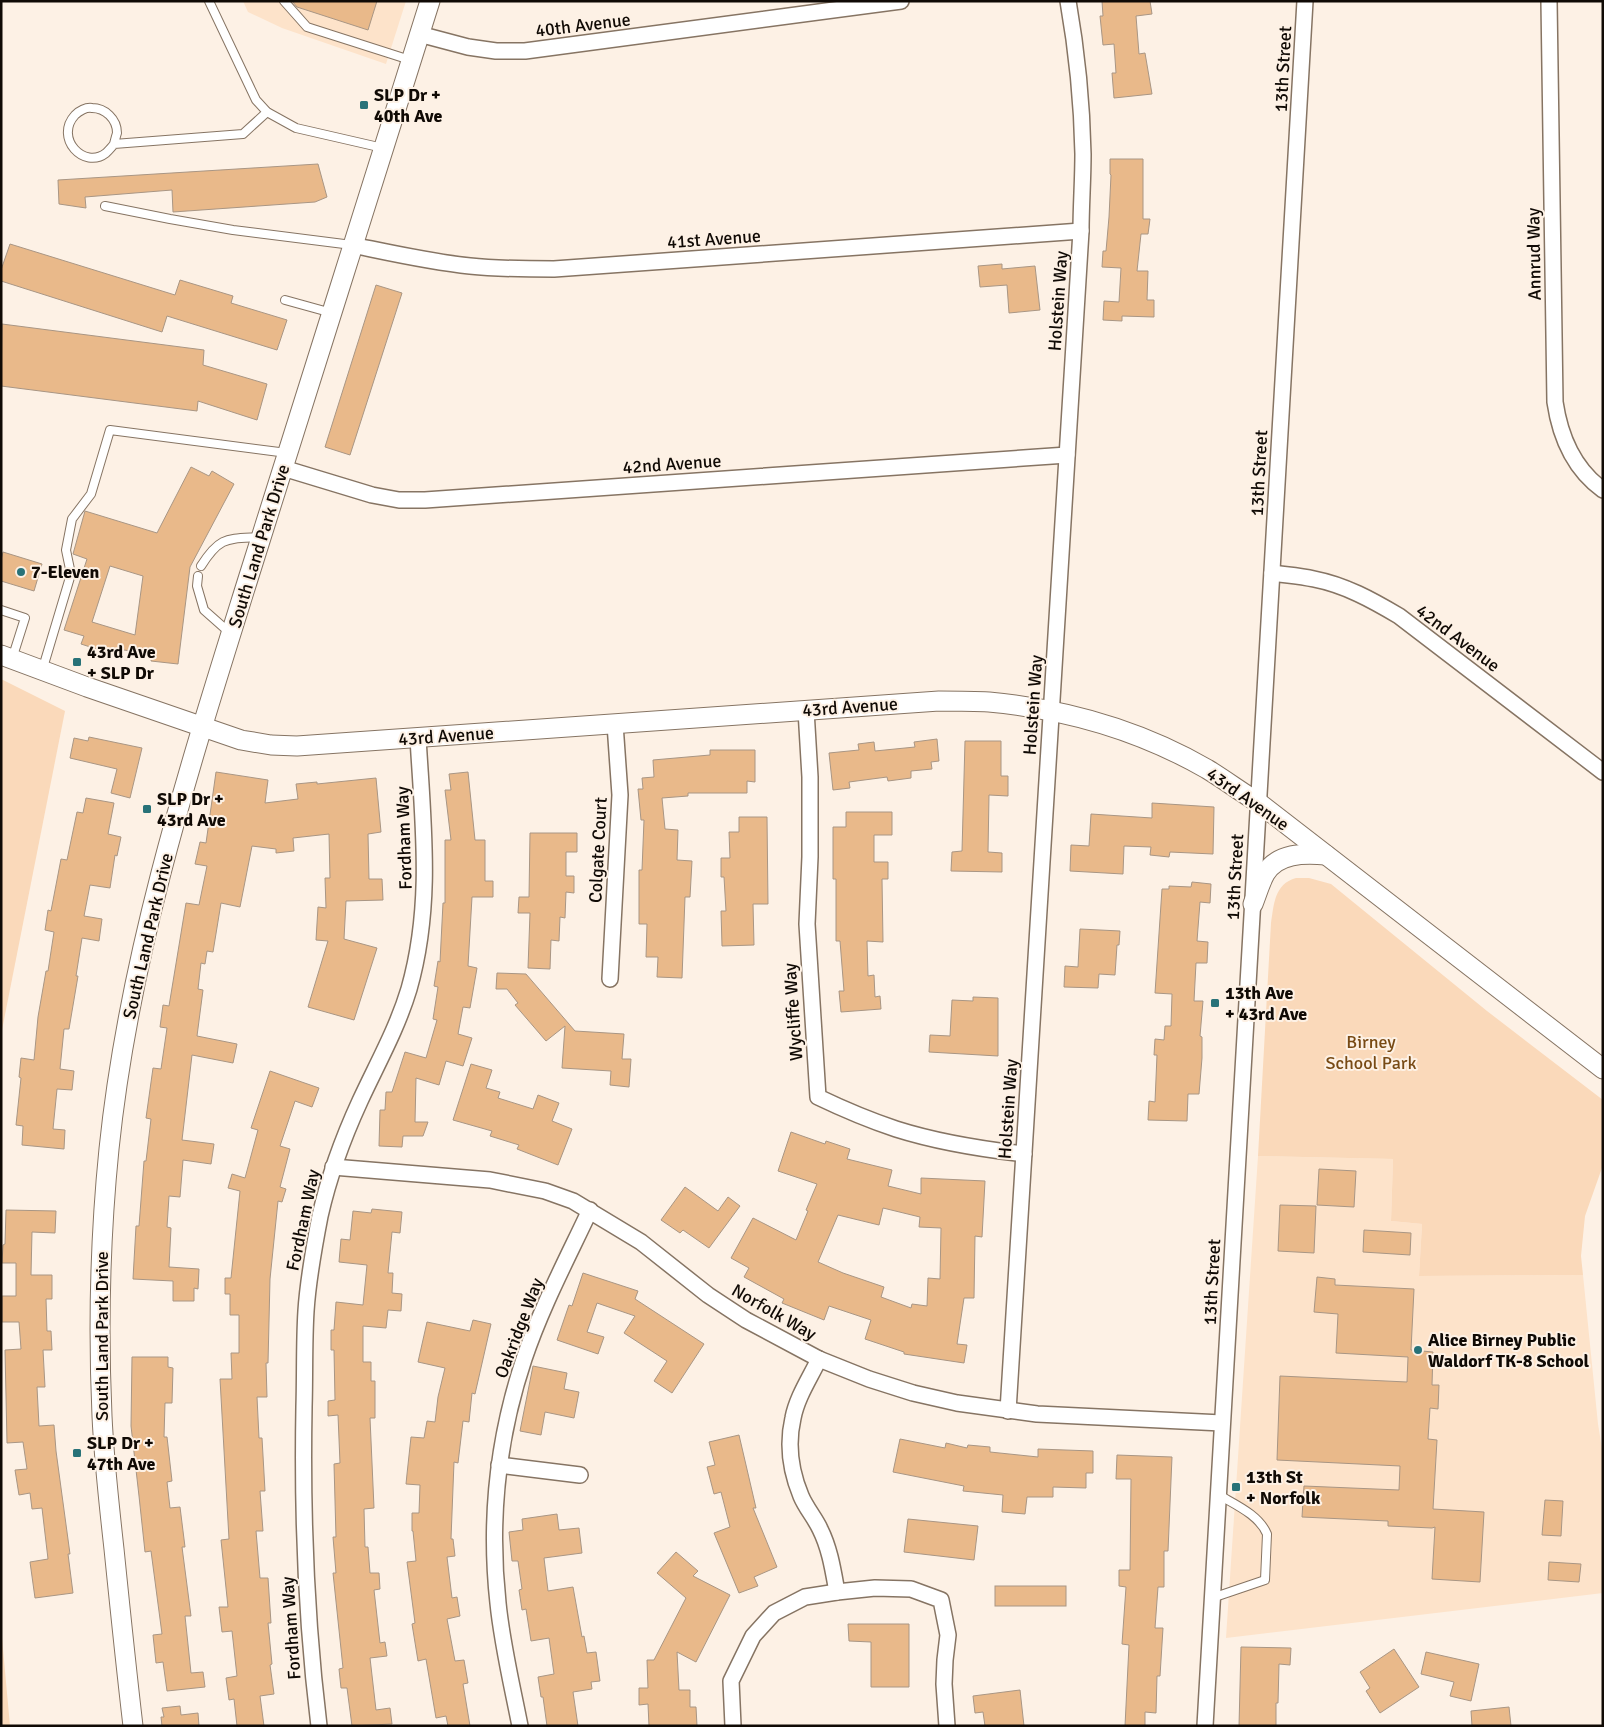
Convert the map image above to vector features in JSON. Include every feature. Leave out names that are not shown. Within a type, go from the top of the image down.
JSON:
[{"type":"street","name":"South Land Park Drive","points":[[133,1726],[106,1478],[102,1418],[100,1328],[102,1239],[115,1100],[132,1002],[151,914],[202,727],[352,244],[430,1]]},
{"type":"street","name":"40th Avenue","points":[[419,34],[468,47],[496,51],[525,51],[901,1]]},
{"type":"street","name":"Holstein Way","points":[[1008,1412],[1081,231],[1083,156],[1081,106],[1075,41],[1068,1]]},
{"type":"street","name":"13th Street","points":[[1205,1726],[1305,1]]},
{"type":"street","name":"Annrud Way","points":[[1549,1],[1555,402],[1563,436],[1570,452],[1582,470],[1603,490]]},
{"type":"street","name":"41st Avenue","points":[[352,244],[417,258],[468,266],[554,269],[1081,231]]},
{"type":"street","name":"42nd Avenue","points":[[286,460],[372,495],[398,500],[425,500],[1067,455]]},
{"type":"street","name":"42nd Avenue","points":[[1272,573],[1314,579],[1343,587],[1370,599],[1399,616],[1603,772]]},
{"type":"street","name":"43rd Avenue","points":[[7,657],[241,740],[279,746],[939,701],[988,702],[1051,711],[1099,723],[1167,749],[1207,770],[1258,803],[1603,1069]]},
{"type":"street","name":"Wycliffe Way","points":[[806,710],[810,777],[808,941],[818,1097],[852,1113],[896,1129],[941,1141],[988,1150],[1024,1154]]},
{"type":"street","name":"Colgate Court","points":[[610,979],[620,795],[615,724]]},
{"type":"street","name":"Fordham Way","points":[[319,1726],[312,1666],[304,1533],[306,1311],[311,1261],[321,1212],[334,1167],[361,1099],[399,1018],[417,954],[423,918],[425,880],[418,738]]},
{"type":"street","points":[[1253,904],[1265,873],[1273,864],[1283,858],[1296,855],[1310,853],[1326,854]]},
{"type":"street","name":"Norfolk Way","points":[[334,1167],[490,1180],[517,1185],[573,1201],[641,1242],[708,1295],[746,1320],[819,1359],[913,1393],[1008,1412],[1222,1423]]},
{"type":"street","name":"Oakridge Way","points":[[520,1726],[498,1603],[494,1554],[499,1464],[512,1397],[537,1322],[590,1210]]},
{"type":"street","points":[[819,1359],[800,1396],[793,1417],[790,1438],[791,1460],[802,1497],[820,1530],[830,1554],[837,1592]]},
{"type":"street","points":[[499,1464],[580,1475]]},
{"type":"street","points":[[733,1726],[731,1681],[753,1636],[774,1613],[805,1597],[874,1588],[911,1589],[941,1600],[948,1635],[944,1684],[947,1726]]},
{"type":"lane","points":[[209,1],[256,100],[266,112],[296,128],[383,148]]},
{"type":"lane","points":[[284,1],[308,26],[410,60]]},
{"type":"lane","points":[[114,144],[117,132],[113,119],[104,110],[91,107],[78,111],[70,121],[67,133],[71,146],[80,154],[93,157],[105,154],[114,144],[243,134],[266,112]]},
{"type":"lane","points":[[105,206],[233,230],[352,244]]},
{"type":"lane","points":[[285,300],[332,313]]},
{"type":"lane","points":[[42,671],[71,574],[66,550],[72,519],[91,494],[110,430],[286,460]]},
{"type":"lane","points":[[201,566],[211,550],[228,539],[262,537]]},
{"type":"lane","points":[[198,576],[197,586],[204,610],[231,634]]},
{"type":"lane","points":[[1,610],[25,618],[7,657]]},
{"type":"lane","points":[[1212,1598],[1265,1580],[1267,1534],[1264,1528],[1254,1517],[1218,1494]]},
{"type":"shaded area","points":[[243,1],[406,1],[386,64],[282,28],[248,12]]},
{"type":"shaded area","name":"Alice Birney Public Waldorf TK-8 School","points":[[1258,1156],[1393,1159],[1391,1221],[1422,1224],[1419,1276],[1583,1275],[1598,1424],[1603,1455],[1603,1593],[1226,1638]]},
{"type":"green space","points":[[1,679],[65,711],[1,1035]]},
{"type":"green space","name":"Birney School Park","points":[[1296,878],[1309,878],[1331,884],[1487,1011],[1603,1100],[1603,1165],[1585,1216],[1581,1256],[1583,1275],[1419,1276],[1422,1224],[1391,1221],[1393,1159],[1258,1156],[1271,923],[1274,902],[1279,890],[1283,885]]},
{"type":"green space","points":[[1,1627],[10,1726],[1,1726]]},
{"type":"building","points":[[292,1],[377,1],[368,30],[297,7]]},
{"type":"building","points":[[1102,1],[1150,1],[1152,14],[1136,16],[1139,54],[1145,53],[1152,94],[1114,98],[1112,73],[1116,73],[1114,44],[1103,45],[1100,16],[1103,16]]},
{"type":"building","points":[[1110,159],[1143,159],[1143,219],[1150,219],[1148,234],[1141,234],[1137,271],[1148,271],[1147,300],[1154,300],[1154,317],[1122,316],[1122,321],[1103,320],[1104,301],[1119,302],[1121,268],[1102,267],[1103,251],[1106,251],[1109,217]]},
{"type":"building","points":[[318,164],[327,197],[315,202],[173,212],[172,190],[85,197],[86,208],[59,204],[58,180]]},
{"type":"building","points":[[10,244],[175,295],[180,280],[233,296],[231,303],[287,320],[277,350],[167,316],[162,332],[1,281],[1,270]]},
{"type":"building","points":[[1002,264],[1002,269],[1035,266],[1040,310],[1009,313],[1007,285],[980,287],[978,266]]},
{"type":"building","points":[[376,285],[402,293],[350,455],[325,447]]},
{"type":"building","points":[[2,324],[204,350],[203,365],[267,384],[257,420],[198,401],[197,411],[1,386]]},
{"type":"building","points":[[191,467],[209,476],[212,471],[234,484],[190,567],[178,664],[151,661],[152,654],[124,650],[121,657],[81,644],[84,636],[64,630],[87,559],[73,554],[85,511],[157,533]],"holes":[[[110,566],[143,576],[135,635],[92,622]]]},
{"type":"building","name":"7-Eleven","points":[[3,552],[42,564],[34,591],[1,581]]},
{"type":"building","points":[[89,737],[142,748],[130,798],[111,793],[117,769],[70,758],[74,738],[88,741]]},
{"type":"building","points":[[937,739],[939,761],[931,762],[932,769],[911,771],[911,778],[888,781],[887,777],[849,782],[850,788],[833,790],[829,753],[859,750],[858,744],[874,742],[875,751],[915,747],[914,742]]},
{"type":"building","points":[[965,741],[1001,741],[1001,776],[1008,776],[1008,796],[989,795],[988,852],[1002,853],[1002,872],[951,871],[952,852],[962,851]]},
{"type":"building","points":[[710,750],[755,750],[755,782],[747,781],[747,793],[688,793],[688,796],[662,798],[665,829],[678,830],[677,860],[692,861],[690,897],[685,897],[682,978],[657,977],[658,957],[646,957],[647,924],[639,924],[639,870],[642,870],[644,820],[641,820],[638,789],[643,789],[642,778],[654,777],[653,760],[710,755]]},
{"type":"building","points":[[216,772],[268,780],[265,803],[298,799],[296,784],[317,782],[317,784],[376,778],[381,832],[368,834],[369,879],[382,879],[383,900],[346,901],[344,939],[377,948],[354,1020],[308,1007],[328,941],[316,940],[318,907],[326,908],[325,878],[330,878],[329,834],[293,838],[294,851],[276,853],[276,849],[252,846],[240,907],[221,903],[213,952],[207,951],[205,964],[201,963],[198,989],[203,990],[197,1036],[237,1044],[233,1063],[192,1055],[182,1140],[214,1144],[211,1164],[183,1160],[180,1197],[169,1196],[167,1227],[171,1228],[169,1267],[199,1269],[198,1289],[194,1288],[194,1301],[173,1301],[173,1281],[133,1279],[136,1226],[139,1226],[144,1161],[146,1161],[151,1119],[146,1118],[153,1068],[161,1069],[167,1028],[160,1027],[163,1005],[169,1006],[186,903],[199,905],[207,866],[195,864],[200,842],[206,843]]},
{"type":"building","points":[[468,772],[475,840],[485,840],[485,881],[493,881],[493,897],[472,897],[468,966],[477,968],[470,1008],[463,1007],[458,1034],[472,1038],[463,1066],[446,1061],[439,1085],[416,1078],[415,1122],[428,1122],[423,1136],[403,1136],[402,1147],[379,1146],[380,1110],[385,1110],[386,1092],[392,1092],[405,1052],[426,1058],[437,1020],[433,1019],[438,987],[434,986],[438,961],[440,962],[443,903],[445,903],[445,840],[451,840],[445,790],[451,790],[449,774]]},
{"type":"building","points":[[86,798],[114,803],[108,834],[121,837],[117,856],[115,855],[110,888],[90,885],[84,916],[102,919],[99,941],[82,938],[69,1029],[64,1029],[60,1069],[74,1071],[72,1090],[57,1089],[53,1129],[65,1130],[64,1149],[22,1145],[23,1126],[16,1125],[21,1058],[34,1060],[38,1017],[54,932],[45,930],[48,910],[51,911],[61,859],[67,860],[77,812],[83,813]]},
{"type":"building","points":[[1152,803],[1214,807],[1213,854],[1170,852],[1169,857],[1150,855],[1151,847],[1124,846],[1123,874],[1070,871],[1071,845],[1089,846],[1091,814],[1152,818]]},
{"type":"building","points":[[846,812],[892,812],[892,835],[874,835],[874,862],[888,862],[888,879],[882,879],[883,942],[867,941],[868,976],[874,975],[875,997],[880,996],[881,1009],[841,1012],[839,991],[844,991],[840,941],[836,941],[836,879],[833,879],[833,827],[846,827]]},
{"type":"building","points":[[739,817],[767,817],[768,904],[753,904],[754,945],[722,946],[721,911],[726,911],[724,877],[721,877],[721,858],[730,858],[729,832],[739,832]]},
{"type":"building","points":[[530,833],[577,833],[577,852],[566,852],[566,876],[574,876],[574,893],[566,892],[565,918],[560,917],[559,941],[551,940],[550,969],[528,968],[530,913],[518,913],[519,897],[529,897]]},
{"type":"building","points":[[1192,882],[1211,884],[1210,903],[1200,902],[1197,941],[1208,942],[1207,963],[1196,963],[1194,1001],[1203,1001],[1199,1094],[1188,1094],[1187,1121],[1148,1120],[1149,1101],[1155,1102],[1157,1055],[1154,1055],[1155,1039],[1164,1040],[1165,1026],[1171,1026],[1172,994],[1155,993],[1162,889],[1169,889],[1169,886],[1191,887]]},
{"type":"building","points":[[1080,929],[1120,931],[1115,975],[1099,974],[1098,988],[1064,987],[1065,966],[1078,967]]},
{"type":"building","points":[[497,973],[526,974],[575,1031],[624,1034],[622,1059],[631,1059],[629,1087],[610,1085],[611,1071],[562,1068],[565,1026],[546,1041],[515,1005],[518,1003],[507,989],[496,989]]},
{"type":"building","points":[[973,997],[998,998],[998,1056],[929,1052],[930,1035],[950,1036],[952,1000],[973,1001]]},
{"type":"building","points":[[471,1064],[492,1070],[486,1088],[500,1092],[498,1098],[533,1109],[538,1095],[559,1103],[552,1121],[572,1129],[558,1165],[517,1149],[519,1145],[490,1136],[492,1131],[453,1120]]},
{"type":"building","points":[[270,1071],[319,1088],[312,1107],[295,1101],[280,1146],[290,1149],[280,1187],[286,1189],[282,1202],[278,1201],[270,1279],[268,1363],[266,1363],[267,1397],[257,1397],[259,1438],[262,1438],[265,1491],[260,1491],[263,1531],[256,1531],[260,1578],[268,1578],[271,1623],[268,1623],[272,1664],[270,1665],[274,1694],[260,1696],[264,1726],[237,1726],[234,1699],[229,1700],[226,1678],[237,1676],[232,1631],[222,1632],[219,1607],[228,1607],[221,1540],[229,1539],[220,1379],[232,1379],[231,1353],[239,1353],[239,1315],[230,1315],[230,1294],[225,1294],[225,1278],[231,1278],[240,1191],[228,1188],[232,1174],[245,1178],[258,1130],[251,1128]]},
{"type":"building","points":[[791,1132],[825,1144],[826,1141],[850,1149],[847,1159],[892,1170],[888,1186],[921,1194],[921,1178],[985,1181],[982,1237],[975,1236],[974,1298],[964,1298],[957,1344],[967,1345],[964,1363],[904,1354],[904,1352],[865,1339],[871,1320],[829,1306],[824,1320],[782,1303],[784,1299],[744,1277],[749,1268],[731,1258],[753,1218],[796,1240],[817,1184],[778,1171]],"holes":[[[883,1208],[920,1217],[919,1227],[941,1228],[940,1279],[928,1278],[927,1306],[912,1304],[911,1308],[881,1297],[884,1287],[818,1262],[838,1215],[879,1225]]]},
{"type":"building","points":[[1319,1169],[1356,1171],[1354,1207],[1317,1205]]},
{"type":"building","points":[[685,1187],[718,1211],[728,1197],[740,1206],[709,1248],[683,1230],[680,1233],[661,1220]]},
{"type":"building","points":[[1280,1205],[1316,1206],[1314,1253],[1278,1251]]},
{"type":"building","points":[[372,1209],[402,1212],[400,1233],[392,1232],[388,1273],[393,1273],[392,1293],[402,1294],[401,1311],[388,1310],[386,1328],[363,1326],[363,1362],[371,1362],[371,1381],[375,1381],[375,1418],[370,1418],[374,1508],[364,1509],[365,1547],[368,1547],[370,1573],[379,1573],[380,1589],[374,1590],[380,1643],[385,1642],[387,1656],[370,1658],[376,1710],[390,1708],[392,1724],[352,1726],[347,1688],[341,1688],[339,1669],[343,1668],[333,1573],[336,1573],[333,1537],[336,1537],[334,1464],[340,1463],[338,1415],[328,1416],[328,1401],[335,1400],[334,1350],[331,1350],[331,1330],[334,1330],[336,1302],[363,1305],[367,1265],[339,1262],[341,1239],[350,1240],[353,1211],[371,1213]]},
{"type":"building","points":[[6,1210],[56,1211],[55,1233],[32,1232],[31,1275],[52,1275],[52,1299],[46,1299],[47,1331],[51,1331],[52,1350],[43,1350],[45,1387],[37,1387],[39,1426],[54,1425],[73,1593],[35,1598],[30,1562],[48,1559],[42,1508],[32,1509],[30,1493],[19,1495],[15,1470],[27,1469],[23,1442],[7,1443],[5,1350],[21,1349],[19,1322],[2,1322],[2,1296],[16,1296],[16,1263],[2,1263],[3,1245],[5,1244]]},
{"type":"building","points":[[1364,1230],[1411,1233],[1410,1255],[1363,1252]]},
{"type":"building","points":[[583,1273],[638,1291],[635,1299],[704,1344],[672,1393],[654,1381],[667,1361],[624,1333],[635,1316],[597,1303],[587,1332],[604,1337],[598,1354],[557,1340],[569,1305],[572,1306]]},
{"type":"building","points":[[1317,1277],[1335,1279],[1335,1285],[1414,1289],[1411,1350],[1433,1352],[1432,1385],[1439,1385],[1438,1409],[1430,1408],[1428,1439],[1437,1440],[1433,1509],[1484,1512],[1480,1582],[1432,1579],[1435,1527],[1388,1526],[1388,1521],[1302,1517],[1304,1486],[1399,1490],[1400,1466],[1277,1460],[1280,1376],[1407,1382],[1408,1357],[1336,1353],[1338,1314],[1314,1312]]},
{"type":"building","points":[[473,1320],[491,1324],[475,1394],[472,1393],[469,1422],[463,1421],[458,1463],[454,1462],[451,1539],[453,1539],[455,1556],[447,1557],[452,1598],[457,1597],[460,1616],[447,1619],[455,1661],[464,1660],[468,1683],[463,1684],[470,1726],[448,1726],[446,1716],[436,1718],[426,1659],[418,1661],[412,1624],[415,1623],[407,1562],[416,1561],[412,1513],[419,1513],[420,1485],[406,1484],[411,1437],[424,1438],[427,1421],[435,1422],[438,1397],[445,1368],[418,1362],[427,1322],[470,1331]]},
{"type":"building","points":[[132,1357],[168,1357],[168,1367],[173,1368],[172,1403],[165,1403],[164,1437],[167,1437],[172,1481],[167,1482],[170,1508],[180,1507],[185,1547],[182,1547],[191,1616],[185,1616],[191,1673],[203,1672],[205,1687],[167,1691],[163,1662],[156,1663],[153,1635],[162,1634],[151,1551],[145,1552],[131,1426]]},
{"type":"building","points":[[533,1366],[567,1373],[564,1389],[579,1392],[574,1418],[545,1412],[541,1435],[520,1431]]},
{"type":"building","points":[[739,1435],[756,1508],[753,1508],[777,1567],[754,1577],[758,1586],[739,1593],[714,1533],[730,1527],[721,1492],[714,1494],[707,1467],[715,1465],[709,1442]]},
{"type":"building","points":[[900,1439],[945,1448],[946,1443],[967,1448],[968,1445],[990,1447],[990,1452],[1038,1457],[1038,1449],[1093,1451],[1093,1473],[1086,1473],[1086,1488],[1053,1487],[1053,1497],[1027,1497],[1025,1514],[1002,1512],[1003,1495],[963,1491],[964,1486],[893,1472]]},
{"type":"building","points":[[1117,1455],[1172,1457],[1168,1551],[1164,1551],[1164,1587],[1158,1587],[1155,1628],[1163,1628],[1160,1676],[1157,1676],[1156,1713],[1145,1712],[1145,1726],[1125,1726],[1129,1645],[1122,1644],[1126,1587],[1119,1586],[1119,1570],[1130,1570],[1131,1479],[1116,1479]]},
{"type":"building","points":[[1545,1500],[1563,1501],[1561,1536],[1542,1535]]},
{"type":"building","points":[[557,1514],[559,1530],[579,1528],[582,1553],[544,1558],[548,1591],[573,1587],[582,1637],[584,1636],[587,1653],[596,1652],[600,1681],[591,1682],[592,1689],[573,1692],[578,1726],[547,1726],[538,1677],[554,1674],[549,1638],[531,1641],[526,1609],[522,1610],[519,1590],[522,1589],[518,1561],[512,1561],[509,1532],[523,1530],[522,1519]]},
{"type":"building","points":[[908,1519],[978,1526],[974,1560],[904,1552]]},
{"type":"building","points":[[676,1552],[698,1571],[693,1576],[730,1595],[696,1662],[677,1652],[679,1690],[690,1690],[690,1707],[696,1707],[697,1726],[649,1726],[648,1704],[639,1705],[639,1688],[648,1688],[647,1660],[654,1660],[686,1598],[657,1573]]},
{"type":"building","points":[[1549,1562],[1581,1564],[1579,1582],[1548,1580]]},
{"type":"building","points":[[995,1586],[1066,1586],[1066,1606],[995,1606]]},
{"type":"building","points":[[848,1624],[909,1624],[909,1687],[871,1687],[871,1642],[849,1641]]},
{"type":"building","points":[[1241,1647],[1291,1648],[1290,1665],[1279,1664],[1276,1726],[1239,1726]]},
{"type":"building","points":[[1394,1649],[1419,1687],[1380,1713],[1366,1691],[1370,1688],[1360,1672]]},
{"type":"building","points":[[1426,1652],[1479,1664],[1471,1701],[1450,1696],[1454,1682],[1421,1674]]},
{"type":"building","points":[[1020,1690],[1024,1726],[985,1726],[983,1712],[975,1713],[973,1696]]},
{"type":"building","points":[[180,1706],[181,1715],[198,1713],[199,1726],[162,1726],[161,1717],[164,1717],[162,1708]]},
{"type":"building","points":[[1509,1707],[1511,1726],[1472,1726],[1471,1711]]},
{"type":"place","name":"SLP Dr + 40th Ave","points":[[364,105]]},
{"type":"place","name":"7-Eleven","points":[[21,572]]},
{"type":"place","name":"43rd Ave + SLP Dr","points":[[77,662]]},
{"type":"place","name":"SLP Dr + 43rd Ave","points":[[147,809]]},
{"type":"place","name":"13th Ave + 43rd Ave","points":[[1215,1003]]},
{"type":"place","name":"Alice Birney Public Waldorf TK-8 School","points":[[1418,1350]]},
{"type":"place","name":"SLP Dr + 47th Ave","points":[[77,1453]]},
{"type":"place","name":"13th St + Norfolk","points":[[1236,1487]]}]
